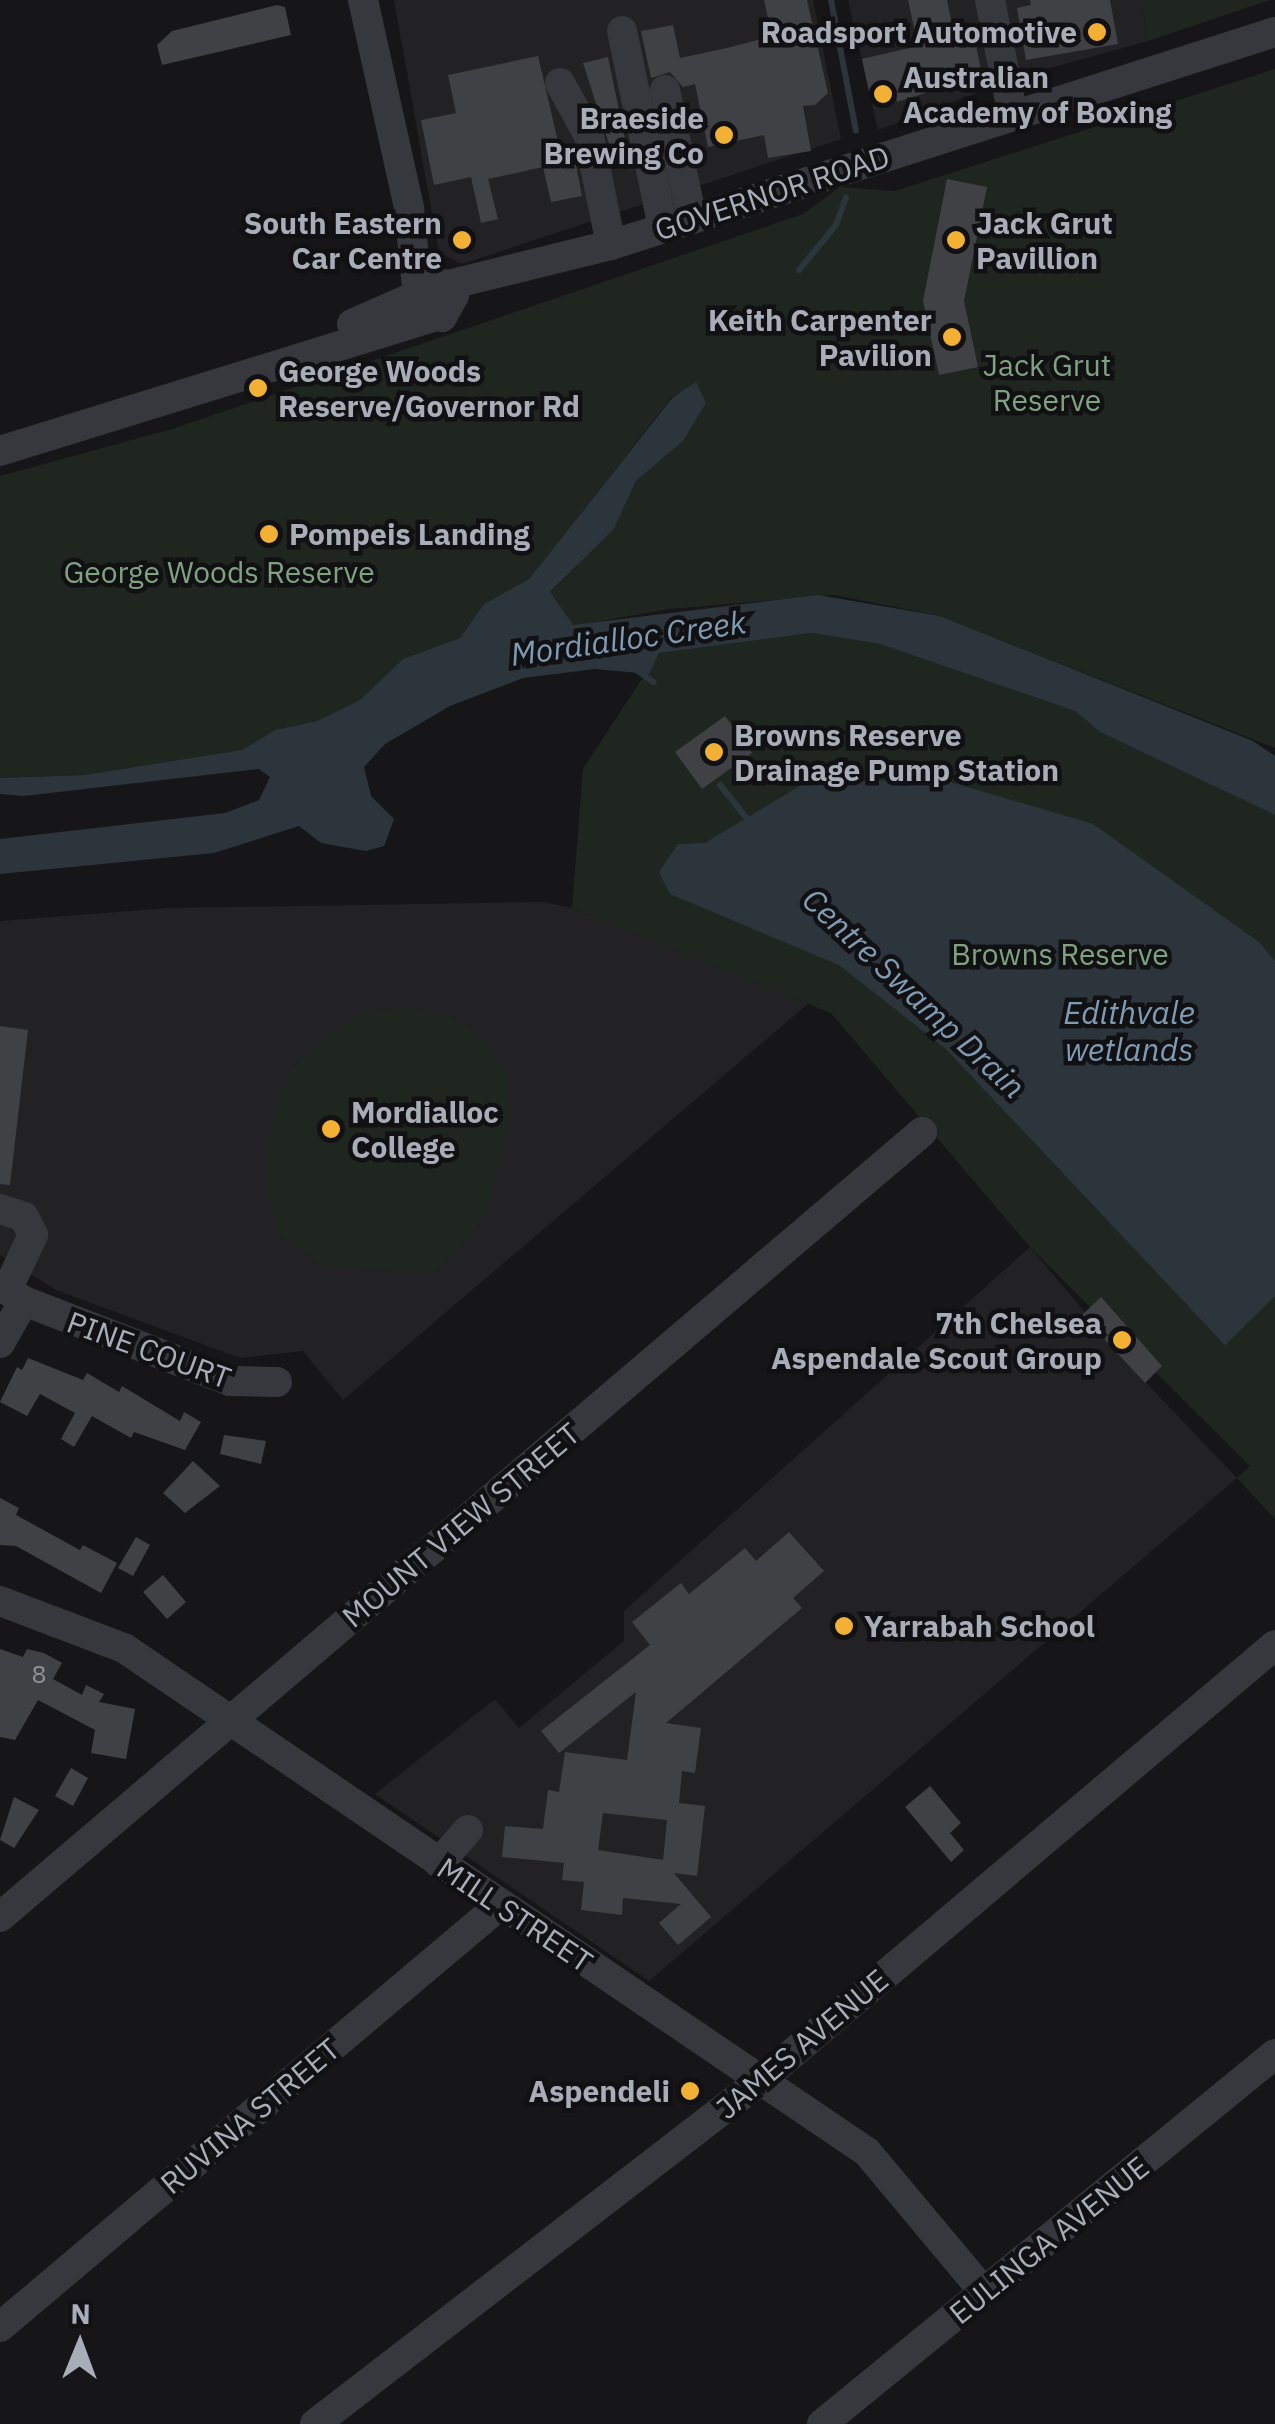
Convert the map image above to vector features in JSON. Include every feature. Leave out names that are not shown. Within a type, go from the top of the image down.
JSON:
[{"type":"street","points":[[363,0],[409,208],[435,296]]},
{"type":"street","points":[[990,0],[1012,116]]},
{"type":"street","points":[[622,31],[678,223]]},
{"type":"street","name":"GOVERNOR ROAD","points":[[0,430],[230,364],[435,296],[612,245],[1275,32]]},
{"type":"street","points":[[560,82],[589,136],[612,245]]},
{"type":"street","points":[[665,90],[678,223]]},
{"type":"street","name":"GOVERNOR ROAD","points":[[0,451],[435,296]]},
{"type":"street","name":"MOUNT VIEW STREET","points":[[0,1917],[922,1132]]},
{"type":"street","points":[[0,1209],[24,1216],[33,1235],[10,1292],[0,1343]]},
{"type":"street","name":"PINE COURT","points":[[10,1292],[230,1381],[277,1382]]},
{"type":"street","name":"MILL STREET","points":[[0,1601],[124,1648],[867,2152],[984,2292]]},
{"type":"street","name":"JAMES AVENUE","points":[[316,2424],[762,2080],[1275,1645]]},
{"type":"street","points":[[439,1863],[468,1830]]},
{"type":"street","name":"RUVINA STREET","points":[[0,2327],[500,1905]]},
{"type":"street","name":"EULINGA AVENUE","points":[[822,2424],[1275,2054]]},
{"type":"shaded area","points":[[394,0],[813,0],[841,139],[462,264],[439,253]]},
{"type":"shaded area","points":[[848,0],[1141,0],[1148,41],[1021,76],[878,130]]},
{"type":"shaded area","name":"Mordialloc College","points":[[543,902],[572,908],[810,1002],[343,1400],[303,1351],[240,1358],[56,1290],[0,1255],[0,921],[169,908]]},
{"type":"shaded area","name":"Yarrabah School","points":[[1030,1247],[1130,1366],[1237,1478],[649,1981],[375,1794],[495,1699],[519,1728],[624,1641],[624,1611]]},
{"type":"green space","points":[[1141,0],[1270,0],[1148,41]]},
{"type":"green space","points":[[1275,69],[1275,748],[940,616],[834,595],[669,609],[573,626],[550,593],[614,529],[636,481],[683,441],[696,383],[672,397],[529,579],[484,604],[460,638],[403,659],[360,700],[317,721],[275,730],[242,750],[84,775],[0,778],[0,476],[172,429],[803,214],[840,187],[895,191]]},
{"type":"green space","name":"Browns Reserve","points":[[812,633],[880,644],[1075,711],[1100,732],[1275,815],[1275,1519],[1237,1478],[1250,1466],[1030,1247],[831,1013],[572,908],[583,769],[659,653]]},
{"type":"green space","points":[[410,1008],[448,1016],[482,1036],[507,1074],[506,1138],[485,1215],[455,1254],[428,1273],[324,1267],[278,1233],[267,1182],[272,1122],[291,1070],[333,1030],[376,1010]]},
{"type":"water","name":"Mordialloc Creek","points":[[696,382],[706,403],[683,441],[636,481],[614,529],[550,592],[573,625],[818,595],[940,616],[1253,741],[1275,756],[1275,815],[1100,732],[1075,711],[880,644],[812,633],[659,653],[649,674],[595,669],[523,678],[450,706],[385,744],[364,767],[371,796],[394,819],[384,846],[366,851],[321,843],[299,826],[214,853],[0,874],[0,839],[225,813],[259,800],[270,777],[259,769],[24,796],[0,794],[0,778],[84,775],[242,750],[275,730],[317,721],[360,700],[403,659],[460,638],[484,604],[529,579],[673,397]]},
{"type":"water","name":"Edithvale wetlands","points":[[937,778],[1093,824],[1259,942],[1275,961],[1275,1296],[1225,1345],[946,1049],[839,965],[670,894],[659,872],[678,844],[705,843],[803,784]]},
{"type":"building","points":[[764,0],[807,0],[828,93],[815,105],[803,106],[811,151],[768,158],[764,135],[708,147],[695,84],[683,87],[670,72],[651,78],[641,31],[673,25],[680,58],[727,48],[772,36]]},
{"type":"building","points":[[908,0],[947,0],[956,45],[975,40],[982,75],[897,102],[895,91],[870,96],[862,59],[918,46]]},
{"type":"building","points":[[1030,0],[1110,0],[1118,44],[1026,60],[1017,8],[1031,5]]},
{"type":"building","points":[[277,5],[285,7],[291,35],[162,65],[157,45],[172,31]]},
{"type":"building","points":[[538,56],[563,163],[575,160],[582,196],[551,202],[543,167],[488,179],[498,219],[481,223],[471,177],[434,185],[421,120],[456,113],[448,75]]},
{"type":"building","points":[[608,57],[626,144],[610,147],[583,63]]},
{"type":"building","name":"Jack Grut Pavillion","points":[[947,179],[987,187],[964,301],[978,367],[939,375],[923,301]]},
{"type":"building","name":"Browns Reserve Drainage Pump Station","points":[[725,716],[752,753],[702,789],[675,752]]},
{"type":"building","points":[[0,1026],[28,1030],[10,1185],[0,1184]]},
{"type":"building","name":"7th Chelsea Aspendale Scout Group","points":[[1101,1297],[1162,1366],[1145,1383],[1082,1315]]},
{"type":"building","points":[[28,1358],[83,1380],[87,1373],[119,1392],[122,1386],[180,1421],[184,1412],[201,1422],[185,1450],[134,1432],[131,1438],[92,1416],[74,1447],[61,1439],[75,1413],[40,1394],[27,1416],[0,1402],[17,1367],[22,1370]]},
{"type":"building","points":[[224,1435],[266,1441],[261,1464],[220,1454]]},
{"type":"building","points":[[193,1461],[220,1486],[185,1513],[163,1493]]},
{"type":"building","points":[[0,1498],[19,1508],[16,1515],[80,1550],[83,1545],[117,1563],[101,1593],[16,1546],[0,1545]]},
{"type":"building","points":[[789,1532],[824,1571],[793,1598],[802,1608],[666,1723],[701,1728],[695,1773],[682,1771],[679,1803],[705,1806],[697,1876],[674,1873],[711,1917],[678,1945],[659,1923],[681,1904],[623,1898],[622,1915],[581,1910],[584,1882],[562,1880],[564,1863],[502,1857],[505,1826],[543,1829],[548,1790],[559,1792],[565,1752],[627,1760],[636,1692],[559,1753],[541,1731],[650,1645],[632,1622],[681,1583],[689,1594],[745,1548],[756,1561]],"holes":[[[603,1813],[667,1820],[663,1860],[598,1850]]]},
{"type":"building","points":[[136,1537],[150,1545],[133,1576],[118,1568]]},
{"type":"building","points":[[163,1575],[186,1602],[167,1619],[143,1592]]},
{"type":"building","points":[[0,1649],[23,1657],[27,1649],[44,1653],[62,1663],[53,1679],[82,1695],[86,1685],[104,1694],[99,1702],[135,1709],[126,1759],[91,1753],[95,1730],[38,1700],[15,1740],[0,1737]]},
{"type":"building","points":[[71,1768],[88,1778],[73,1806],[55,1796]]},
{"type":"building","points":[[930,1786],[961,1823],[950,1833],[964,1850],[951,1862],[905,1807]]},
{"type":"building","points":[[14,1797],[39,1810],[14,1848],[0,1840]]},
{"type":"waterway","points":[[831,0],[856,131]]},
{"type":"waterway","points":[[799,270],[836,225],[846,198]]},
{"type":"waterway","name":"Mordialloc Creek","points":[[638,671],[653,682]]},
{"type":"waterway","name":"Centre Swamp Drain","points":[[720,785],[749,821]]},
{"type":"place","name":"Roadsport Automotive","points":[[1097,32]]},
{"type":"place","name":"Australian Academy of Boxing","points":[[883,94]]},
{"type":"place","name":"Braeside Brewing Co","points":[[724,135]]},
{"type":"place","name":"South Eastern Car Centre","points":[[462,240]]},
{"type":"place","name":"Jack Grut Pavillion","points":[[956,240]]},
{"type":"place","name":"Keith Carpenter Pavilion","points":[[952,337]]},
{"type":"place","name":"George Woods Reserve/Governor Rd","points":[[258,388]]},
{"type":"place","name":"Pompeis Landing","points":[[269,534]]},
{"type":"place","name":"Browns Reserve Drainage Pump Station","points":[[714,752]]},
{"type":"place","name":"Mordialloc College","points":[[331,1129]]},
{"type":"place","name":"7th Chelsea Aspendale Scout Group","points":[[1122,1340]]},
{"type":"place","name":"Yarrabah School","points":[[844,1626]]},
{"type":"place","name":"Aspendeli","points":[[690,2091]]},
{"type":"park label","name":"Jack Grut Reserve","points":[[1047,382]]},
{"type":"park label","name":"George Woods Reserve","points":[[219,572]]}]
